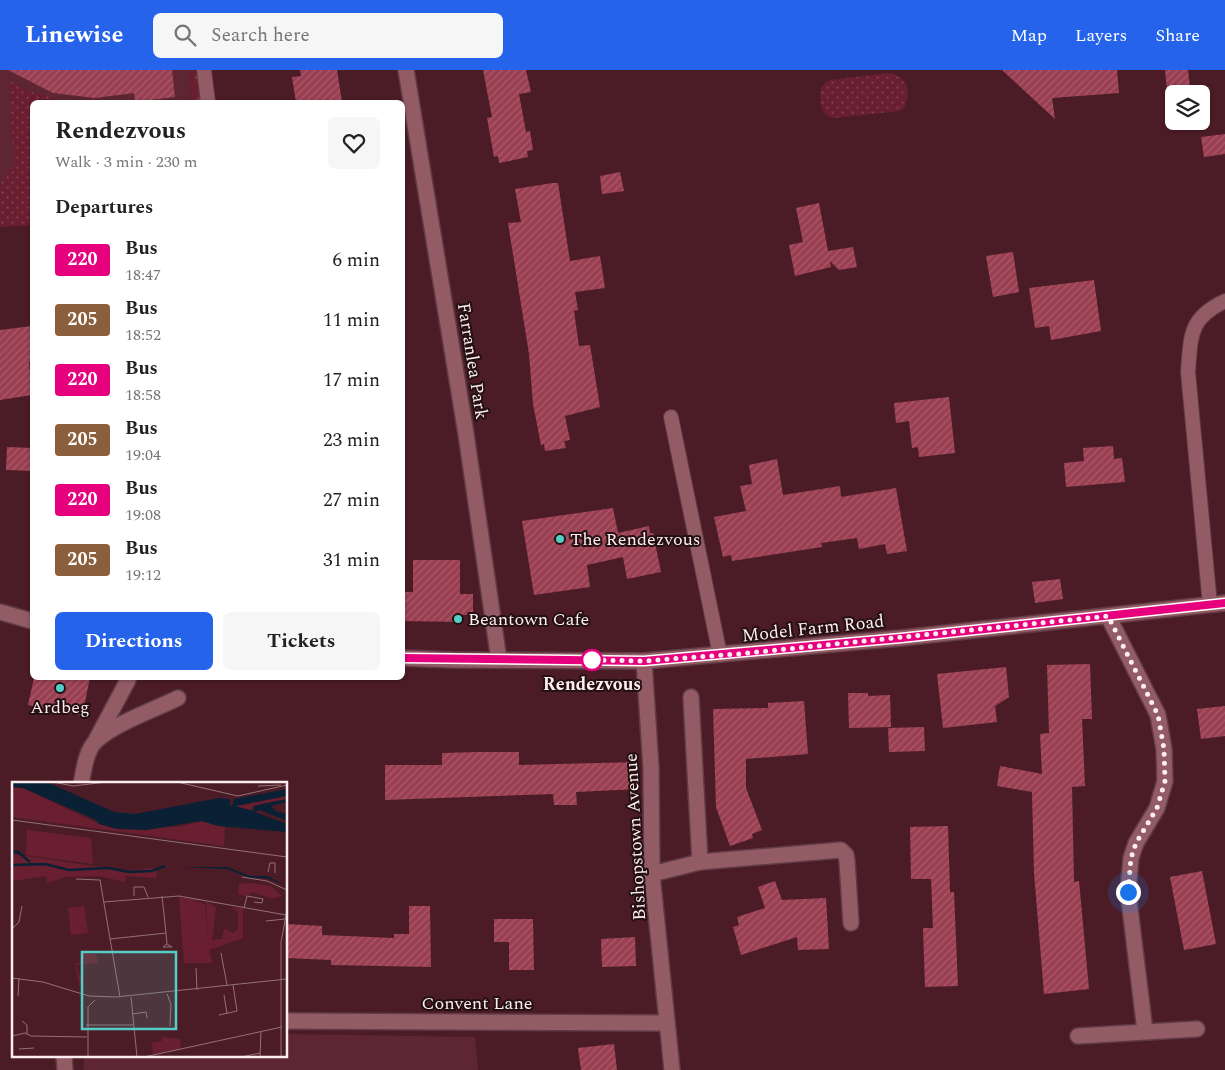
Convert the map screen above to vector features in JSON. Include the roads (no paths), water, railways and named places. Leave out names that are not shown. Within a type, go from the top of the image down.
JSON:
[{"type":"street","name":"Farranlea Park","points":[[406,70],[465,427],[499,660]]},
{"type":"street","name":"Model Farm Road","points":[[405,658],[644,661],[720,655],[1225,603]]},
{"type":"street","points":[[0,612],[30,620]]},
{"type":"street","points":[[1108,616],[1158,715],[1164,749],[1165,781],[1157,808],[1136,843],[1131,858],[1128,892],[1146,1031]]},
{"type":"street","name":"Bishopstown Avenue","points":[[644,661],[651,768],[652,874],[672,1070]]},
{"type":"street","points":[[81,782],[86,760],[128,680]]},
{"type":"street","points":[[95,741],[112,730],[178,698]]},
{"type":"street","points":[[691,698],[700,862]]},
{"type":"street","points":[[652,874],[700,862],[841,850],[846,855],[847,861],[851,923]]},
{"type":"street","name":"Convent Lane","points":[[288,1021],[667,1023]]},
{"type":"street","points":[[1078,1036],[1197,1029]]},
{"type":"lane","points":[[204,70],[208,100]]},
{"type":"lane","points":[[1210,605],[1188,372],[1190,341],[1198,319],[1213,306],[1225,301]]},
{"type":"lane","points":[[671,417],[720,655]]},
{"type":"place","name":"The Rendezvous","points":[[560,539]]},
{"type":"place","name":"Beantown Cafe","points":[[458,619]]},
{"type":"place","name":"Rendezvous","points":[[592,660]]},
{"type":"place","name":"Ardbeg","points":[[60,688]]}]
